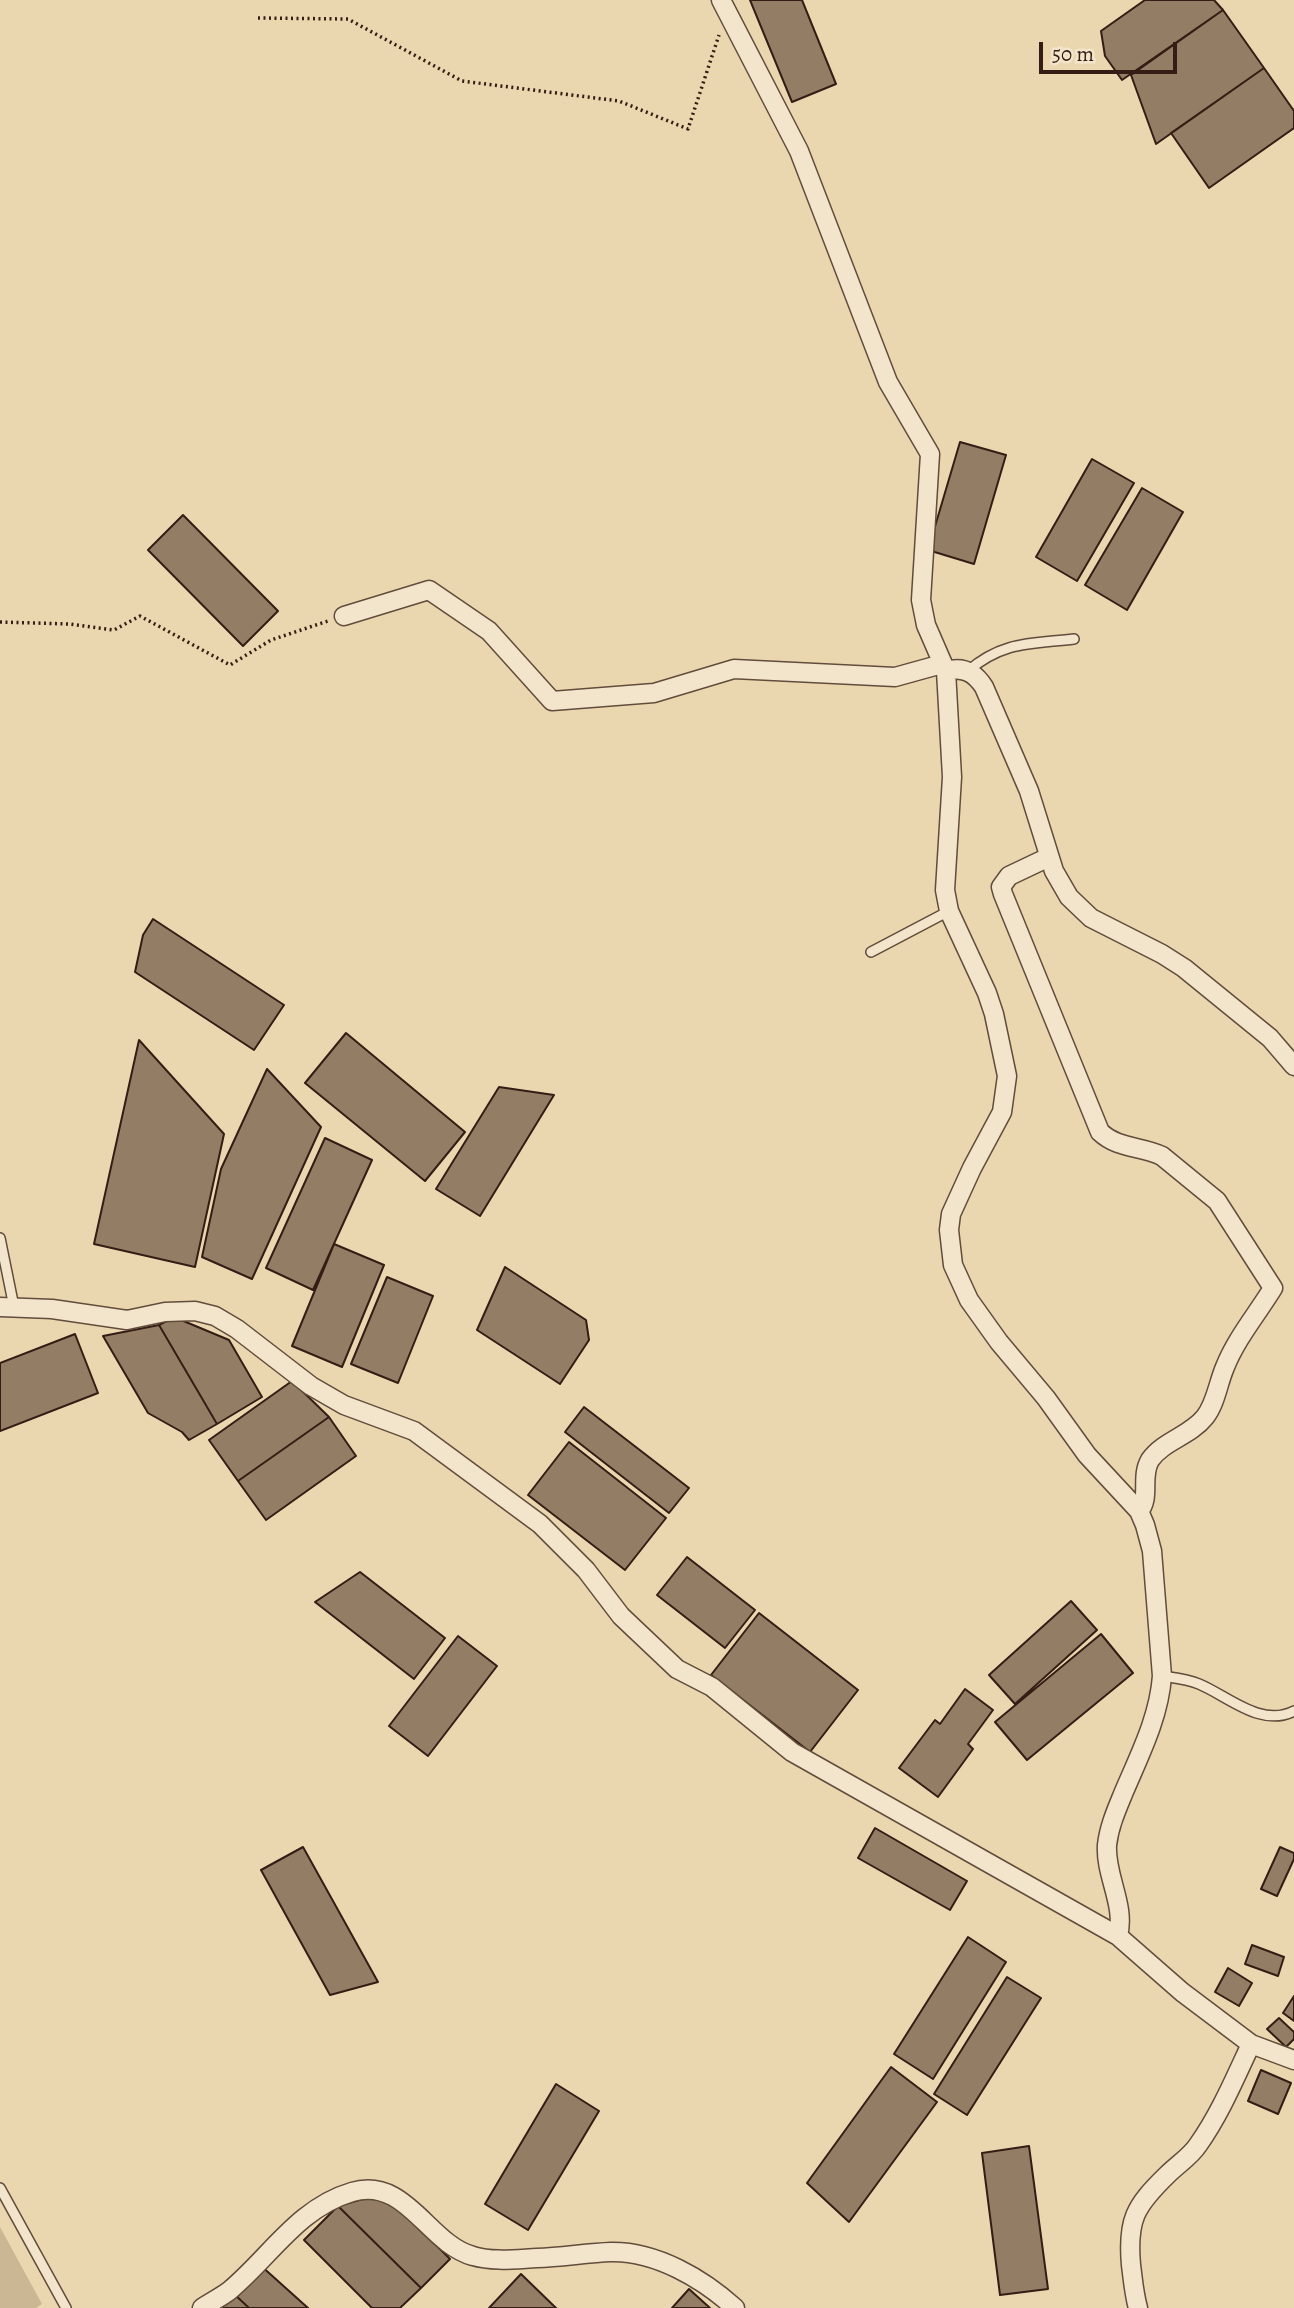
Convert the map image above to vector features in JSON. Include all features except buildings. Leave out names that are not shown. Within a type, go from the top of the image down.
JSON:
[{"type":"street","points":[[724,6],[799,151],[888,382],[930,454],[921,600],[926,625],[944,667],[952,777],[945,890],[949,911],[994,1014],[1007,1076],[1002,1112],[951,1214],[949,1230],[953,1265],[970,1300],[999,1342],[1046,1398],[1087,1455],[1139,1511],[1152,1551],[1161,1692],[1154,1720],[1109,1832],[1108,1864],[1120,1917],[1118,1936]]},
{"type":"street","points":[[344,616],[429,590],[489,631],[552,701],[654,693],[733,669],[895,677],[944,667],[968,671],[978,678],[999,717],[1029,791],[1049,857],[1059,882],[1069,897],[1085,913],[1108,928],[1162,954],[1184,968],[1270,1038],[1294,1066]]},
{"type":"street","points":[[1049,857],[1009,876],[1001,887],[1100,1132],[1118,1145],[1162,1156],[1217,1201],[1273,1288],[1234,1349],[1205,1417],[1152,1458],[1143,1477],[1145,1501],[1139,1511]]},
{"type":"street","points":[[7,1307],[51,1309],[127,1320],[165,1312],[195,1311],[215,1316],[237,1329],[312,1387],[344,1405],[414,1431],[540,1524],[586,1570],[621,1616],[677,1669],[712,1687],[792,1752],[1118,1936],[1182,1992],[1251,2044],[1294,2060]]},
{"type":"street","points":[[1138,2308],[1129,2242],[1135,2214],[1141,2204],[1197,2147],[1251,2044]]},
{"type":"street","points":[[202,2308],[229,2291],[296,2224],[312,2212],[353,2192],[370,2189],[400,2199],[455,2250],[475,2257],[503,2260],[613,2252],[642,2256],[699,2280],[735,2308]]},
{"type":"lane","points":[[968,671],[985,657],[1012,646],[1074,639]]},
{"type":"lane","points":[[871,952],[949,911]]},
{"type":"lane","points":[[0,1238],[7,1307]]},
{"type":"lane","points":[[1162,1676],[1200,1684],[1259,1714],[1279,1717],[1294,1711]]},
{"type":"lane","points":[[0,2188],[66,2308]]},
{"type":"path","points":[[258,18],[348,19],[462,81],[619,101],[688,129],[724,6]]},
{"type":"path","points":[[0,622],[69,624],[114,630],[140,616],[230,665],[271,640],[344,616]]},
{"type":"shaded area","points":[[0,2227],[42,2304],[36,2308],[0,2308]]}]
